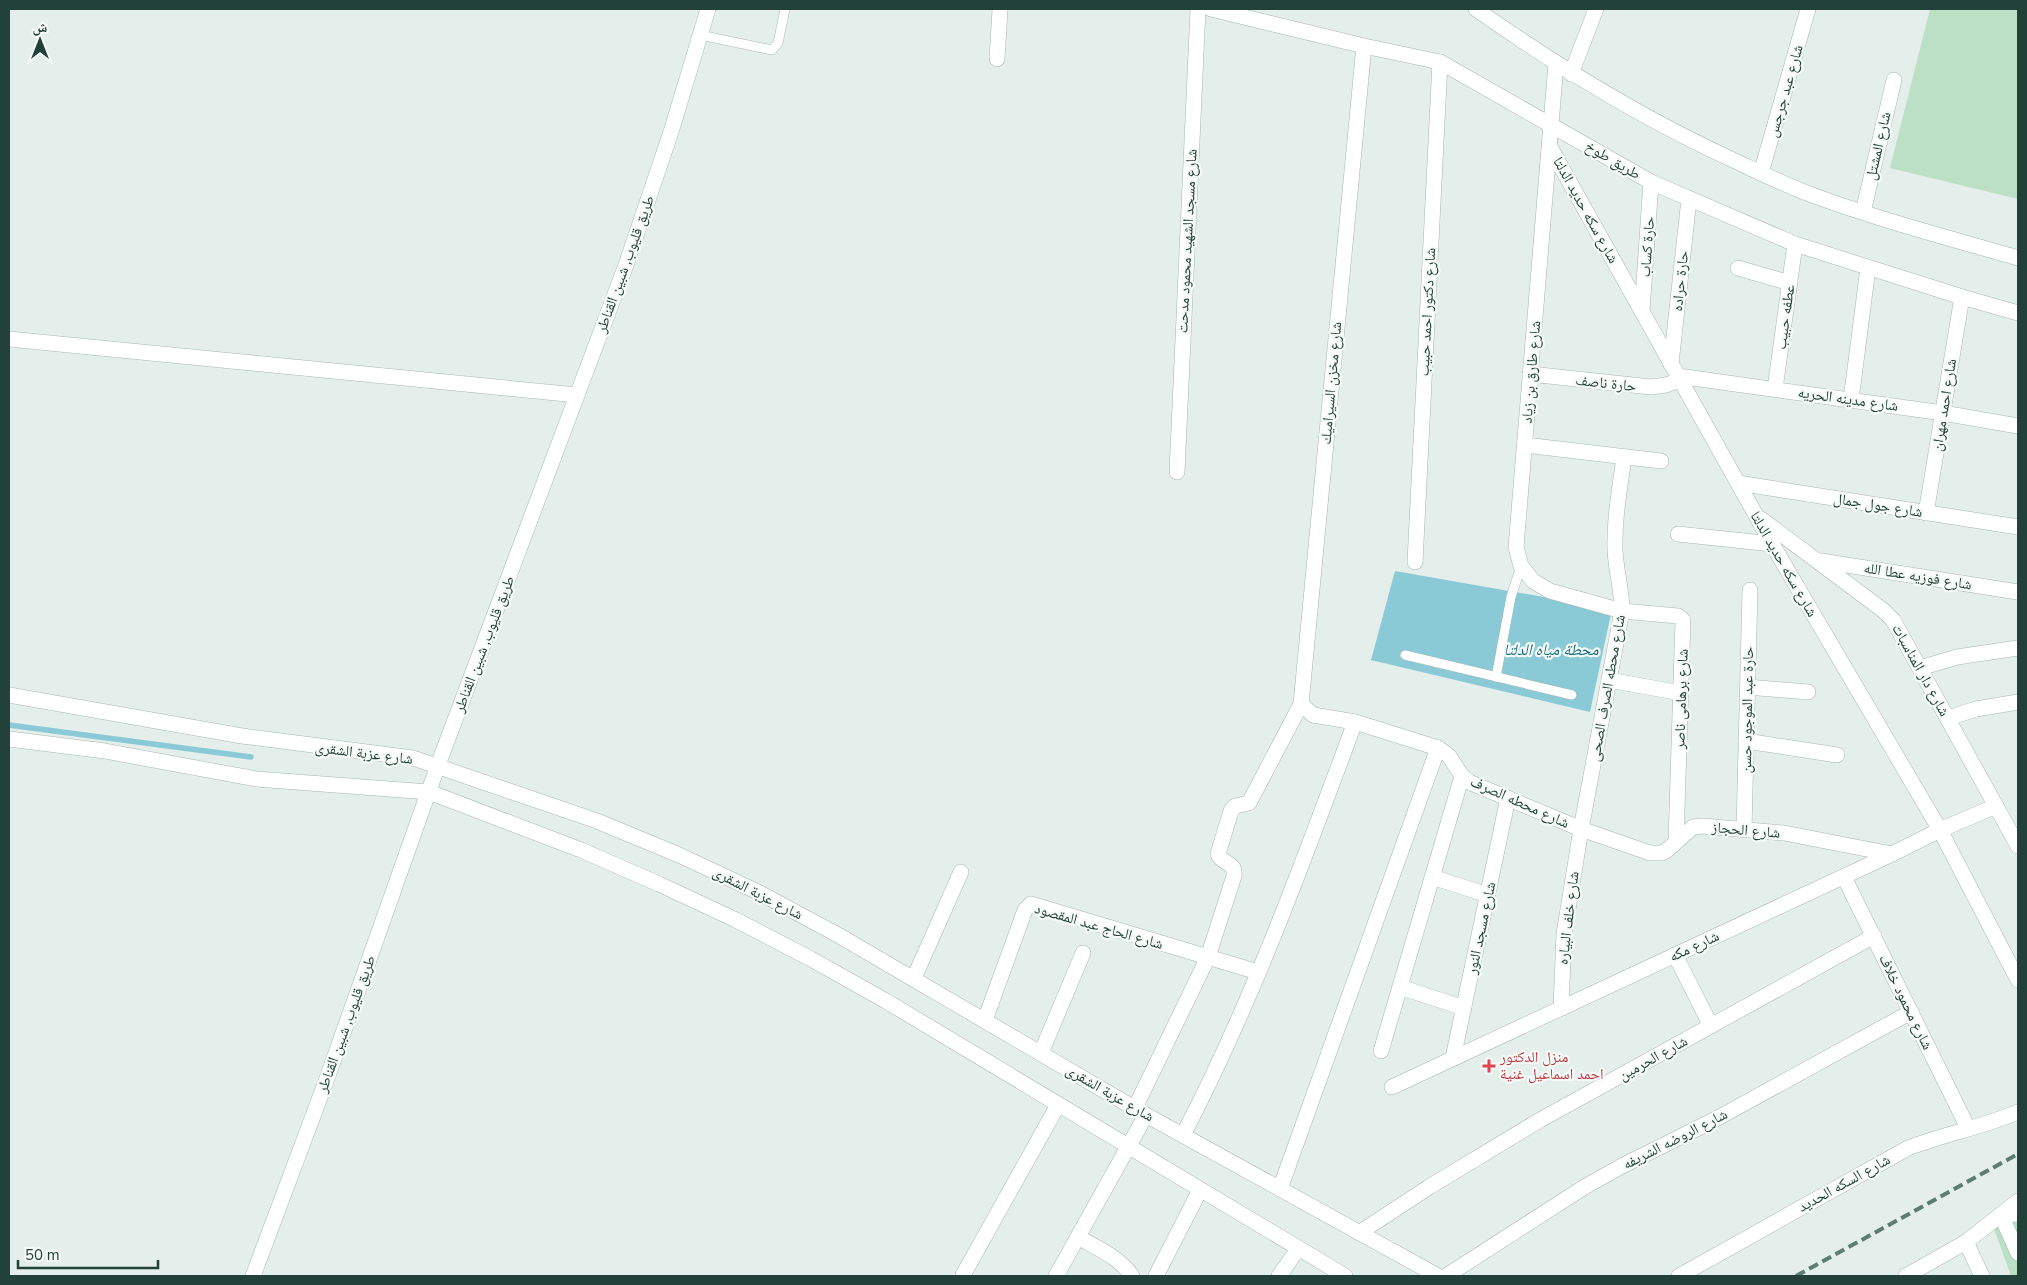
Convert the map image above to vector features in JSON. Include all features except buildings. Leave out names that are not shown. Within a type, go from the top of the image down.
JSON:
[{"type":"street","name":"طريق قليوب, شبين القناطر","points":[[254,1276],[438,766],[626,265],[708,9]]},
{"type":"street","points":[[997,59],[1000,9]]},
{"type":"street","name":"شارع مسجد الشهيد محمود مدحت","points":[[1177,472],[1198,9]]},
{"type":"street","name":"طريق طوخ","points":[[1211,9],[1364,46],[1440,62],[1651,182],[1689,199],[1795,244],[2018,313]]},
{"type":"street","points":[[1476,9],[1571,74],[1673,132],[1761,173],[1811,195],[2018,258]]},
{"type":"street","points":[[1571,74],[1596,9]]},
{"type":"street","name":"شارع عبد جرجس","points":[[1761,173],[1808,9]]},
{"type":"street","name":"شارع مخزن السيراميك","points":[[1301,704],[1364,46]]},
{"type":"street","name":"شارع دكتور احمد حبيب","points":[[1415,562],[1440,62]]},
{"type":"street","name":"شارع طارق بن زياد","points":[[1521,566],[1516,547],[1556,64]]},
{"type":"street","name":"شارع المشتل","points":[[1863,212],[1894,80]]},
{"type":"street","name":"شارع سكه حديد الدلتا","points":[[1550,146],[1772,544],[1940,830],[2018,980]]},
{"type":"street","name":"حارة كساب","points":[[1642,311],[1651,182]]},
{"type":"street","name":"حارة حراده","points":[[1676,373],[1689,199]]},
{"type":"street","name":"عطفه حبيب","points":[[1775,389],[1795,244]]},
{"type":"street","points":[[1738,268],[1790,283]]},
{"type":"street","points":[[1852,400],[1868,268]]},
{"type":"street","name":"شارع احمد مهران","points":[[1926,513],[1962,297]]},
{"type":"street","points":[[9,339],[578,394]]},
{"type":"street","name":"حارة ناصف","points":[[1530,374],[1644,387],[1666,385],[1676,373]]},
{"type":"street","name":"شارع مدينه الحريه","points":[[1676,373],[1942,412],[2018,426]]},
{"type":"street","points":[[1525,445],[1661,461]]},
{"type":"street","name":"شارع محطه الصرف الصحى","points":[[1581,829],[1622,612],[1615,536],[1624,457]]},
{"type":"street","name":"شارع جول جمال","points":[[1738,483],[2018,527]]},
{"type":"street","name":"شارع دار المناسبات","points":[[1756,515],[1884,611],[1893,620],[2018,846]]},
{"type":"street","points":[[1678,534],[1772,544]]},
{"type":"street","name":"شارع فوزيه عطا الله","points":[[1817,560],[2018,592]]},
{"type":"street","points":[[1521,566],[1533,581],[1550,591],[1622,612]]},
{"type":"street","name":"حارة عبد الموجود حسن","points":[[1744,829],[1750,590]]},
{"type":"street","name":"شارع برهامى ناصر","points":[[1622,612],[1678,616],[1683,620],[1676,842]]},
{"type":"street","points":[[1920,668],[1957,657],[2018,648]]},
{"type":"street","points":[[1609,680],[1681,693]]},
{"type":"street","points":[[1747,687],[1808,692]]},
{"type":"street","name":"شارع عزبة الشقرى","points":[[9,695],[282,742],[388,754],[438,766],[597,821],[679,855],[760,893],[838,935],[986,1020],[1140,1112],[1438,1276]]},
{"type":"street","points":[[1948,718],[1976,709],[2018,702]]},
{"type":"street","points":[[1056,1276],[1128,1147],[1140,1112],[1208,957],[1234,876],[1234,867],[1222,861],[1218,854],[1231,811],[1234,806],[1249,803],[1301,704]]},
{"type":"street","name":"شارع محطه الصرف","points":[[1301,704],[1314,716],[1355,722],[1438,748],[1449,756],[1462,776],[1469,782],[1581,829]]},
{"type":"street","points":[[1183,1135],[1208,1088],[1258,972],[1308,850],[1355,722]]},
{"type":"street","points":[[9,739],[105,751],[256,779],[429,792],[581,850],[736,920],[811,959],[1345,1276]]},
{"type":"street","points":[[1746,741],[1837,755]]},
{"type":"street","points":[[1280,1189],[1438,748]]},
{"type":"street","points":[[1380,1051],[1462,776]]},
{"type":"street","name":"شارع مسجد النور","points":[[1454,1058],[1508,798]]},
{"type":"street","name":"شارع مكه","points":[[1392,1087],[1844,877],[1940,830],[1996,806]]},
{"type":"street","name":"شارع الحجاز","points":[[1581,829],[1656,854],[1666,851],[1690,830],[1698,826],[1784,833],[1892,854]]},
{"type":"street","name":"شارع خلف البياره","points":[[1561,1008],[1564,934],[1581,829]]},
{"type":"street","points":[[914,978],[961,872]]},
{"type":"street","points":[[1432,877],[1488,895]]},
{"type":"street","name":"شارع محمود خلاف","points":[[1844,877],[1968,1128]]},
{"type":"street","name":"شارع الحاج عبد المقصود","points":[[986,1020],[1025,910],[1031,904],[1258,972]]},
{"type":"street","name":"شارع الحرمين","points":[[1359,1233],[1429,1187],[1540,1120],[1874,936]]},
{"type":"street","points":[[1041,1053],[1083,953]]},
{"type":"street","points":[[1675,955],[1712,1026]]},
{"type":"street","points":[[1400,987],[1464,1008]]},
{"type":"street","name":"شارع الروضه الشريفه","points":[[1446,1276],[1586,1186],[1714,1120],[1911,1012]]},
{"type":"street","points":[[962,1275],[1058,1105]]},
{"type":"street","name":"شارع السكه الحديد","points":[[1679,1276],[1908,1148],[2018,1112]]},
{"type":"street","points":[[1156,1276],[1200,1190]]},
{"type":"street","points":[[1906,1276],[1966,1242],[2018,1202]]},
{"type":"street","points":[[2001,1215],[2018,1214]]},
{"type":"street","points":[[2001,1215],[2018,1253]]},
{"type":"street","points":[[1078,1237],[1122,1263],[1132,1276]]},
{"type":"street","points":[[1966,1242],[1982,1276]]},
{"type":"street","points":[[1279,1276],[1298,1249]]},
{"type":"lane","points":[[700,35],[772,50],[778,43],[785,9]]},
{"type":"lane","points":[[1496,677],[1511,597],[1521,566]]},
{"type":"lane","points":[[1405,655],[1572,695]]},
{"type":"green space","points":[[1930,9],[2018,9],[2018,199],[1890,168]]},
{"type":"green space","points":[[2018,1209],[2018,1276],[2011,1276],[1992,1223]]},
{"type":"water","name":"محطة مياه الدلتا","points":[[1395,571],[1612,609],[1590,712],[1371,660]]},
{"type":"waterway","points":[[9,725],[251,757]]},
{"type":"railway","points":[[1796,1276],[2018,1154]]},
{"type":"place","name":"منزل الدكتور احمد اسماعيل غنية","points":[[1489,1066]]}]
